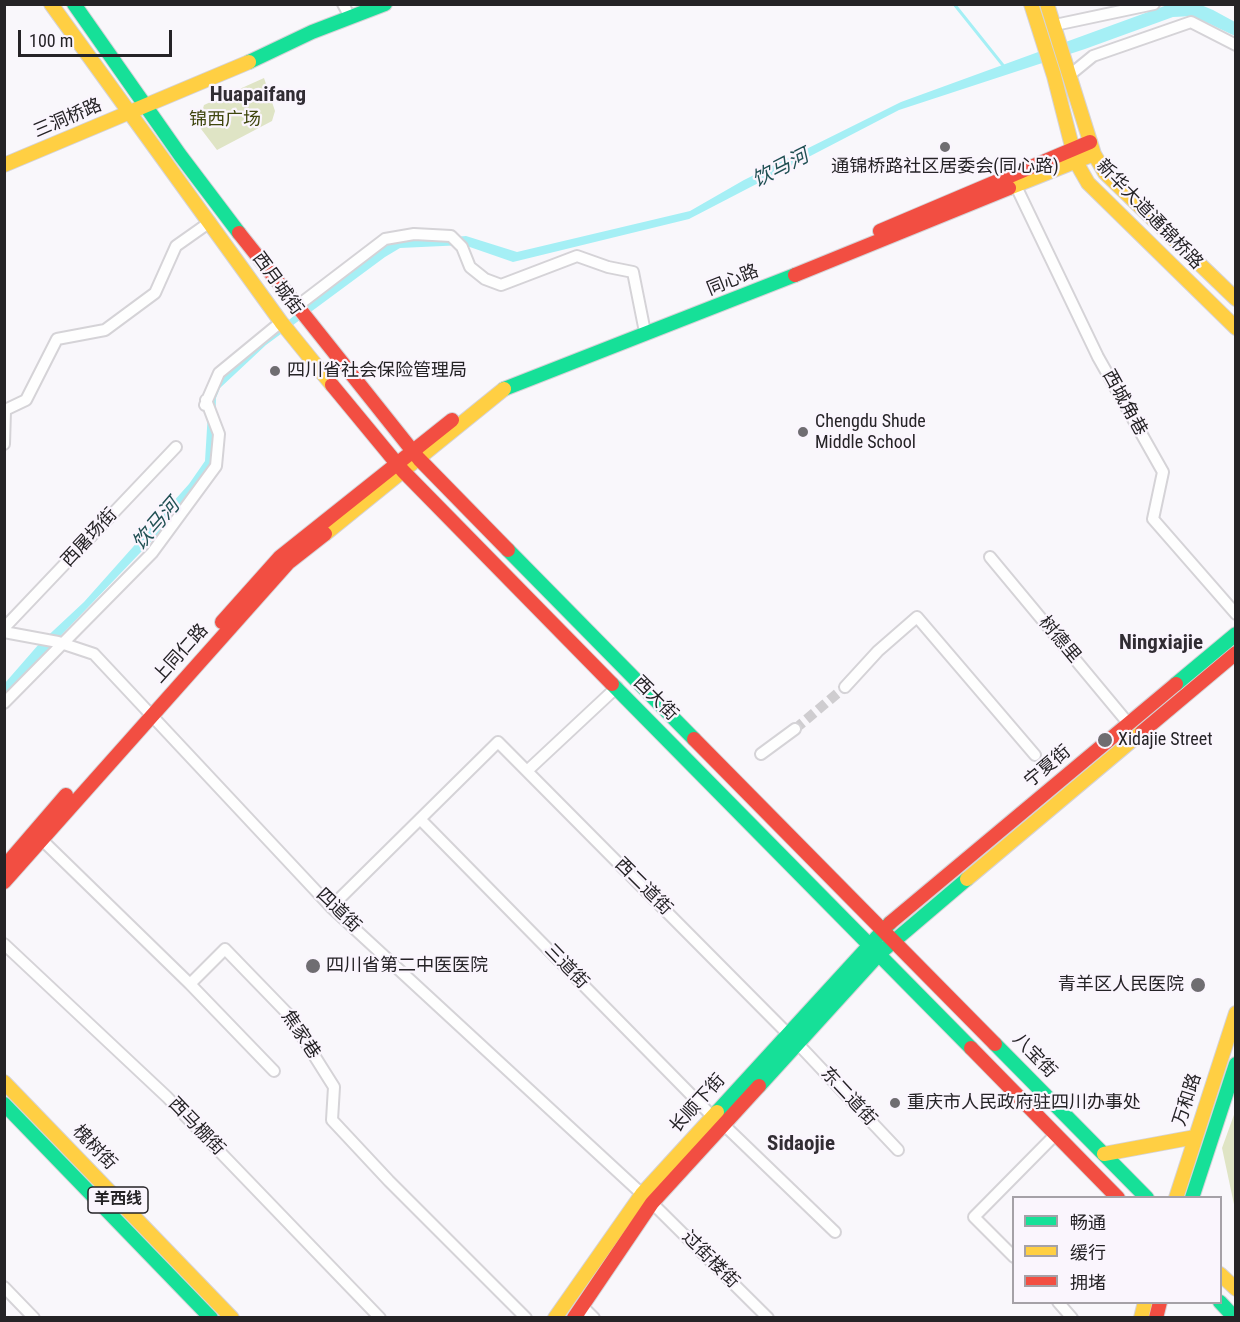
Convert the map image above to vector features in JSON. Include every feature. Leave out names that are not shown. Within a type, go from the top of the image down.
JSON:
[{"type":"main road","name":"西月城街","points":[[51,4],[281,322],[400,467]]},
{"type":"main road","name":"西月城街","points":[[74,4],[146,107],[296,307],[415,454]]},
{"type":"main road","name":"三洞桥路","points":[[4,165],[146,107],[347,11],[385,4]]},
{"type":"main road","name":"新华大道通锦桥路","points":[[1030,4],[1054,76],[1074,155],[1088,183],[1236,328]]},
{"type":"main road","points":[[1047,4],[1056,28]]},
{"type":"main road","name":"新华大道通锦桥路","points":[[1056,28],[1092,148],[1106,173],[1236,299]]},
{"type":"main road","points":[[415,454],[500,384],[763,282],[1092,148]]},
{"type":"main road","name":"同心路","points":[[400,467],[498,391],[1013,181]]},
{"type":"main road","name":"西大街","points":[[415,454],[895,939]]},
{"type":"main road","name":"西大街","points":[[400,467],[880,953]]},
{"type":"main road","name":"上同仁路","points":[[4,882],[147,712],[288,563],[400,467]]},
{"type":"main road","name":"宁夏街","points":[[884,928],[1236,633]]},
{"type":"main road","name":"宁夏街","points":[[895,939],[1236,653]]},
{"type":"main road","points":[[4,867],[147,712]]},
{"type":"main road","name":"长顺下街","points":[[555,1317],[712,1116],[884,928]]},
{"type":"main road","name":"长顺下街","points":[[578,1312],[647,1199],[724,1125],[895,939]]},
{"type":"main road","name":"八宝街","points":[[895,939],[1146,1196]]},
{"type":"main road","points":[[880,953],[1117,1196]]},
{"type":"main road","name":"万和路","points":[[1176,1196],[1236,1013]]},
{"type":"main road","name":"万和路","points":[[1192,1196],[1236,1064]]},
{"type":"main road","name":"槐树街","points":[[4,1082],[232,1317]]},
{"type":"main road","name":"槐树街","points":[[4,1104],[211,1317]]},
{"type":"main road","points":[[1104,1154],[1195,1137]]},
{"type":"main road","points":[[1222,1275],[1236,1289]]},
{"type":"main road","points":[[1222,1303],[1235,1317]]},
{"type":"street","points":[[1056,28],[1150,5]]},
{"type":"street","points":[[1070,72],[1094,56],[1191,22],[1236,45]]},
{"type":"street","name":"西城角巷","points":[[1013,181],[1098,357],[1163,472],[1153,519],[1236,615]]},
{"type":"street","points":[[4,444],[5,410],[26,400],[57,339],[105,330],[154,293],[176,246],[210,222]]},
{"type":"street","points":[[296,307],[385,239],[414,234],[452,237],[462,248],[470,267],[485,279],[501,285],[577,256],[608,267],[633,272],[644,327]]},
{"type":"street","points":[[4,703],[60,643],[152,553],[216,466],[219,434],[206,403],[219,373],[281,322]]},
{"type":"street","name":"西屠场街","points":[[4,630],[176,447]]},
{"type":"street","name":"树德里","points":[[990,557],[1128,723]]},
{"type":"street","points":[[845,687],[878,651],[917,617],[1035,755]]},
{"type":"street","name":"四道街","points":[[4,630],[60,643],[94,654],[331,907],[647,1199]]},
{"type":"street","points":[[527,771],[617,687]]},
{"type":"street","points":[[761,754],[795,729]]},
{"type":"street","name":"西二道街","points":[[420,819],[498,742],[787,1033]]},
{"type":"street","points":[[331,907],[420,819]]},
{"type":"street","name":"三道街","points":[[420,819],[712,1116]]},
{"type":"street","points":[[40,838],[274,1071]]},
{"type":"street","name":"西马棚街","points":[[4,944],[167,1097],[380,1317]]},
{"type":"street","name":"焦家巷","points":[[189,984],[225,949],[288,1014],[334,1087],[332,1120],[526,1317]]},
{"type":"street","name":"东二道街","points":[[798,1044],[898,1150]]},
{"type":"street","points":[[724,1125],[835,1232]]},
{"type":"street","points":[[1012,1255],[974,1217],[1056,1134]]},
{"type":"street","name":"过街楼街","points":[[647,1199],[768,1317]]},
{"type":"street","points":[[4,1287],[34,1317]]},
{"type":"street","points":[[1060,1304],[1072,1317]]},
{"type":"street","points":[[578,1312],[594,1317]]},
{"type":"green space","name":"锦西广场","points":[[264,78],[275,111],[272,121],[217,150],[198,125],[204,105]]},
{"type":"green space","points":[[1236,1112],[1235,1209],[1222,1148]]},
{"type":"water","name":"饮马河","points":[[1170,4],[1201,5],[1213,10],[1235,22],[1235,36],[1193,16],[1173,17],[1085,49],[899,110],[689,219],[513,262],[464,245],[400,248],[266,345],[220,388],[216,398],[214,467],[185,506],[5,694],[5,683],[39,644],[84,602],[189,484],[205,461],[208,412],[218,377],[367,257],[393,242],[466,236],[517,252],[690,211],[744,180],[901,102]]},
{"type":"waterway","points":[[954,4],[1006,69]]},
{"type":"tunnel","points":[[795,729],[845,687]]},
{"type":"traffic: fast","points":[[74,4],[180,155],[239,233]]},
{"type":"traffic: fast","points":[[249,62],[312,32],[385,4]]},
{"type":"traffic: fast","points":[[504,389],[795,275]]},
{"type":"traffic: fast","points":[[508,550],[694,739]]},
{"type":"traffic: fast","points":[[1176,684],[1236,634]]},
{"type":"traffic: fast","points":[[612,684],[971,1048]]},
{"type":"traffic: fast","points":[[759,1086],[880,953],[967,879]]},
{"type":"traffic: fast","points":[[717,1112],[890,923]]},
{"type":"traffic: fast","points":[[995,1044],[1145,1196]]},
{"type":"traffic: fast","points":[[1193,1196],[1236,1064]]},
{"type":"traffic: fast","points":[[4,1104],[211,1318]]},
{"type":"traffic: fast","points":[[1222,1304],[1235,1318]]},
{"type":"traffic: slow","points":[[51,4],[281,322],[332,385]]},
{"type":"traffic: slow","points":[[1031,4],[1054,76],[1076,162],[1088,183],[1236,328]]},
{"type":"traffic: slow","points":[[1047,4],[1094,154],[1105,173],[1236,299]]},
{"type":"traffic: slow","points":[[4,165],[249,62]]},
{"type":"traffic: slow","points":[[1009,188],[1094,154]]},
{"type":"traffic: slow","points":[[325,534],[504,389]]},
{"type":"traffic: slow","points":[[967,879],[1142,732]]},
{"type":"traffic: slow","points":[[1177,1196],[1236,1013]]},
{"type":"traffic: slow","points":[[4,1082],[232,1318]]},
{"type":"traffic: slow","points":[[555,1318],[642,1194],[717,1112]]},
{"type":"traffic: slow","points":[[1104,1154],[1195,1137]]},
{"type":"traffic: slow","points":[[1222,1276],[1236,1289]]},
{"type":"traffic: slow","points":[[1141,1318],[1144,1304]]},
{"type":"traffic: jam","points":[[880,231],[1090,142]]},
{"type":"traffic: jam","points":[[795,275],[1009,188]]},
{"type":"traffic: jam","points":[[239,233],[419,459],[508,550]]},
{"type":"traffic: jam","points":[[332,385],[403,471],[612,684]]},
{"type":"traffic: jam","points":[[222,622],[280,557],[452,420]]},
{"type":"traffic: jam","points":[[4,882],[288,563],[325,534]]},
{"type":"traffic: jam","points":[[1142,732],[1236,653]]},
{"type":"traffic: jam","points":[[890,923],[1176,684]]},
{"type":"traffic: jam","points":[[694,739],[995,1044]]},
{"type":"traffic: jam","points":[[4,867],[66,795]]},
{"type":"traffic: jam","points":[[971,1048],[1116,1196]]},
{"type":"traffic: jam","points":[[574,1318],[652,1203],[759,1086]]},
{"type":"traffic: jam","points":[[1156,1318],[1160,1304]]},
{"type":"place","name":"通锦桥路社区居委会(同心路)","points":[[945,147]]},
{"type":"place","name":"四川省社会保险管理局","points":[[275,371]]},
{"type":"place","name":"Chengdu Shude Middle School","points":[[803,432]]},
{"type":"place","name":"Xidajie Street","points":[[1105,740]]},
{"type":"place","name":"四川省第二中医医院","points":[[313,966]]},
{"type":"place","name":"青羊区人民医院","points":[[1198,985]]},
{"type":"place","name":"重庆市人民政府驻四川办事处","points":[[895,1103]]},
{"type":"district","name":"Huapaifang","points":[[258,96]]},
{"type":"district","name":"Ningxiajie","points":[[1161,644]]},
{"type":"district","name":"Sidaojie","points":[[801,1145]]}]
